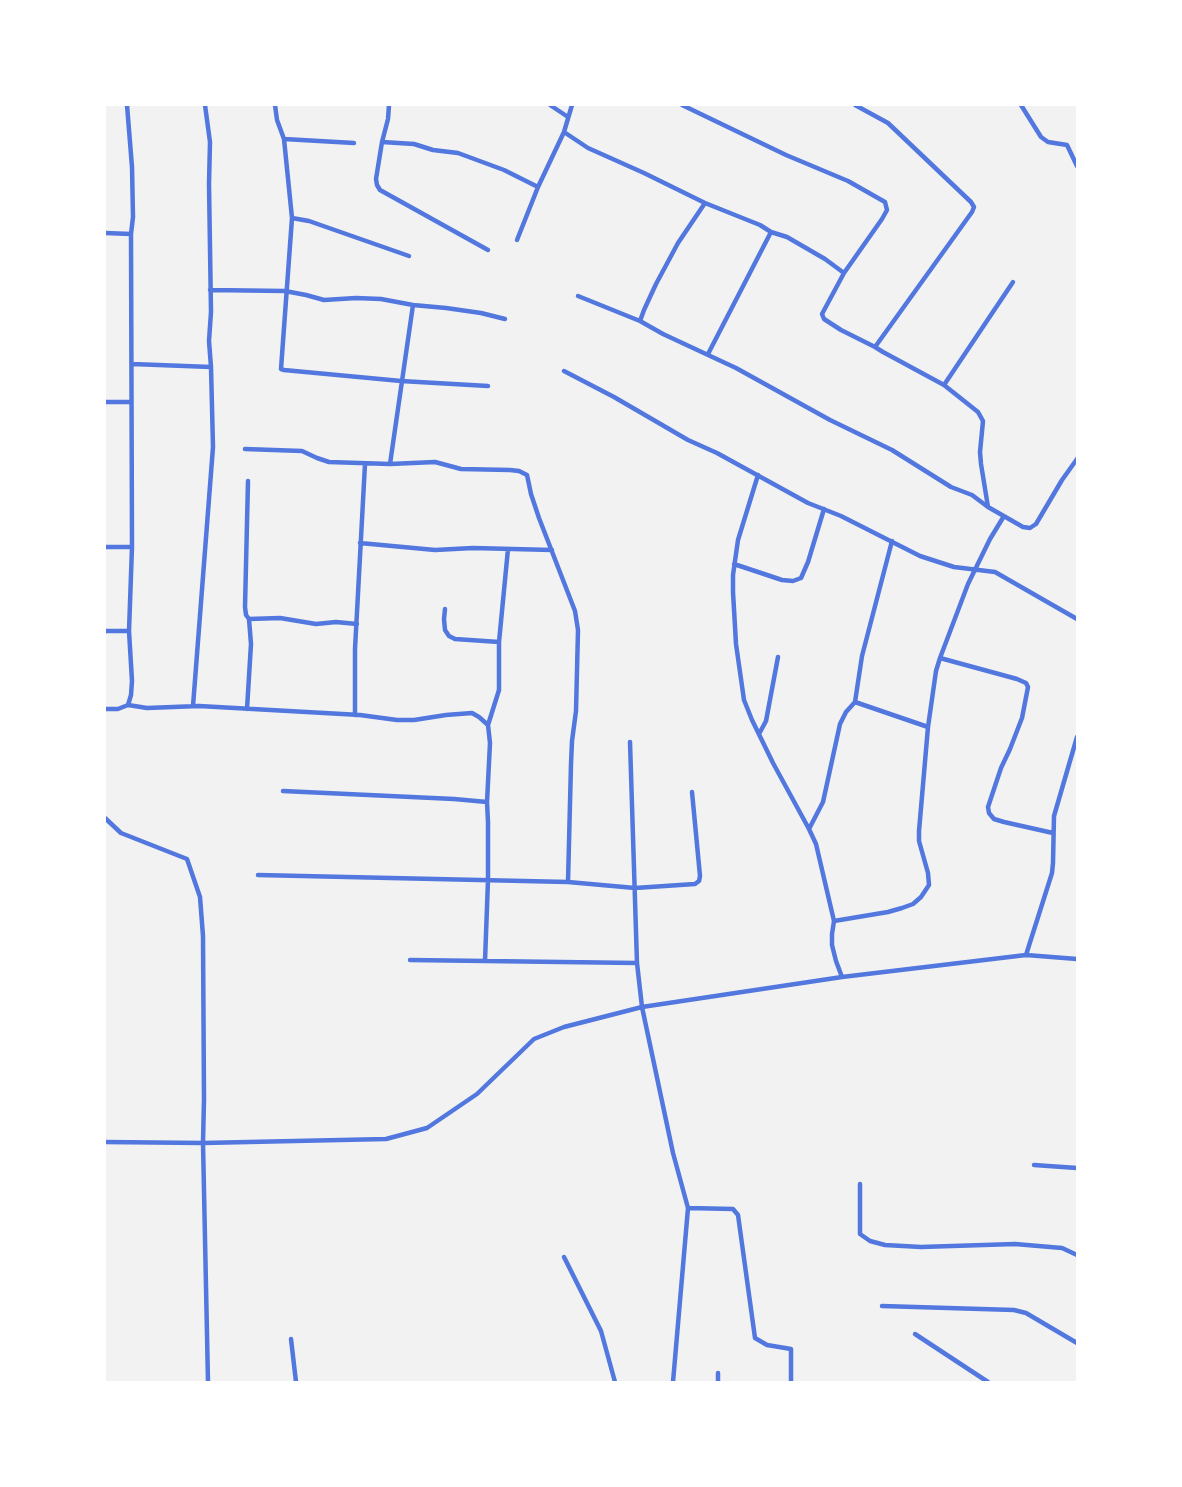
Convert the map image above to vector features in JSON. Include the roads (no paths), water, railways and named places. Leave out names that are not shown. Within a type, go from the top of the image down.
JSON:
[{"type":"street","points":[[127,105],[133,217],[131,234],[132,547],[129,631],[132,681],[128,705]]},
{"type":"street","points":[[193,706],[213,446],[209,341],[211,312],[210,142],[205,105]]},
{"type":"street","points":[[275,105],[277,120],[284,139],[292,218],[285,291],[281,369],[401,381],[488,386]]},
{"type":"street","points":[[389,105],[376,179],[380,190],[488,250]]},
{"type":"street","points":[[550,105],[568,116]]},
{"type":"street","points":[[517,240],[538,187],[564,132],[572,105]]},
{"type":"street","points":[[682,105],[778,152],[848,182],[885,202],[887,210],[844,273],[822,314],[824,320],[944,385],[978,412],[983,421],[980,458],[988,507]]},
{"type":"street","points":[[854,105],[888,123],[972,202],[974,207],[875,347]]},
{"type":"street","points":[[1021,105],[1041,137],[1048,142],[1067,145],[1077,166]]},
{"type":"street","points":[[564,132],[588,148],[705,203],[760,225],[771,232],[787,237],[844,273]]},
{"type":"street","points":[[284,139],[354,143]]},
{"type":"street","points":[[382,142],[414,144],[433,150],[458,153],[504,170],[538,187]]},
{"type":"street","points":[[640,321],[656,284],[678,243],[705,203]]},
{"type":"street","points":[[292,218],[309,221],[409,256]]},
{"type":"street","points":[[708,354],[771,232]]},
{"type":"street","points":[[105,233],[131,234]]},
{"type":"street","points":[[944,385],[1013,282]]},
{"type":"street","points":[[210,290],[285,291],[324,300],[370,299],[472,312],[505,319]]},
{"type":"street","points":[[578,296],[640,321],[663,334],[736,368],[830,420],[892,450],[951,487],[972,495],[988,507],[1023,527],[1030,528],[1036,524],[1077,459]]},
{"type":"street","points":[[390,464],[413,305]]},
{"type":"street","points":[[132,364],[211,367]]},
{"type":"street","points":[[564,371],[614,397],[688,440],[717,453],[808,503],[841,516],[920,556],[954,567],[995,572],[1077,619]]},
{"type":"street","points":[[105,402],[131,402]]},
{"type":"street","points":[[246,449],[302,451],[329,462],[365,464],[435,462],[461,469],[510,470],[527,474],[539,518],[575,611],[578,630],[576,711],[570,764],[568,882]]},
{"type":"street","points":[[355,715],[355,668],[365,464]]},
{"type":"street","points":[[758,476],[738,540],[734,564],[733,592],[736,644],[744,700],[773,763],[816,844],[834,921],[832,944],[842,977]]},
{"type":"street","points":[[247,709],[251,644],[249,619],[246,615],[245,607],[248,481]]},
{"type":"street","points":[[734,564],[782,580],[793,581],[801,578],[808,562],[824,510]]},
{"type":"street","points":[[834,921],[888,912],[913,904],[926,892],[929,885],[928,873],[919,841],[919,831],[928,727],[940,658],[960,604],[990,539],[1004,516]]},
{"type":"street","points":[[809,828],[823,802],[840,724],[846,712],[855,702],[862,656],[892,541]]},
{"type":"street","points":[[360,543],[435,550],[473,548],[552,550]]},
{"type":"street","points":[[105,548],[132,547]]},
{"type":"street","points":[[485,961],[488,880],[487,802],[490,743],[488,724],[498,690],[499,642],[508,549]]},
{"type":"street","points":[[446,609],[445,630],[449,636],[455,639],[499,642]]},
{"type":"street","points":[[249,619],[280,618],[316,624],[336,622],[357,624]]},
{"type":"street","points":[[105,631],[129,631]]},
{"type":"street","points":[[759,734],[766,721],[778,657]]},
{"type":"street","points":[[940,658],[1017,679],[1028,687],[1022,718],[1001,768],[988,806],[989,813],[994,819],[1053,832]]},
{"type":"street","points":[[855,702],[928,727]]},
{"type":"street","points":[[105,709],[118,709],[128,705],[147,708],[193,706],[355,715],[397,720],[472,714],[488,724]]},
{"type":"street","points":[[1026,955],[1052,874],[1054,863],[1054,816],[1077,737]]},
{"type":"street","points":[[630,742],[636,963],[642,1007],[673,1153],[688,1208],[674,1382]]},
{"type":"street","points":[[283,791],[487,802]]},
{"type":"street","points":[[258,875],[568,882],[635,888],[695,884],[699,881],[700,876],[692,792]]},
{"type":"street","points":[[105,818],[121,832],[187,859],[200,897],[203,936],[203,1143],[208,1382]]},
{"type":"street","points":[[105,1142],[203,1143],[386,1139],[427,1128],[477,1094],[534,1039],[564,1027],[642,1007],[842,977],[1026,955],[1077,959]]},
{"type":"street","points":[[410,960],[636,963]]},
{"type":"street","points":[[1034,1165],[1077,1168]]},
{"type":"street","points":[[860,1184],[860,1234],[870,1242],[885,1245],[921,1247],[1015,1244],[1062,1248],[1077,1255]]},
{"type":"street","points":[[688,1208],[733,1209],[738,1215],[755,1338],[768,1345],[791,1349],[791,1382]]},
{"type":"street","points":[[564,1257],[601,1330],[615,1382]]},
{"type":"street","points":[[882,1306],[1014,1310],[1026,1313],[1077,1343]]},
{"type":"street","points":[[916,1334],[988,1382]]},
{"type":"street","points":[[291,1339],[296,1382]]},
{"type":"street","points":[[718,1372],[718,1382]]}]
